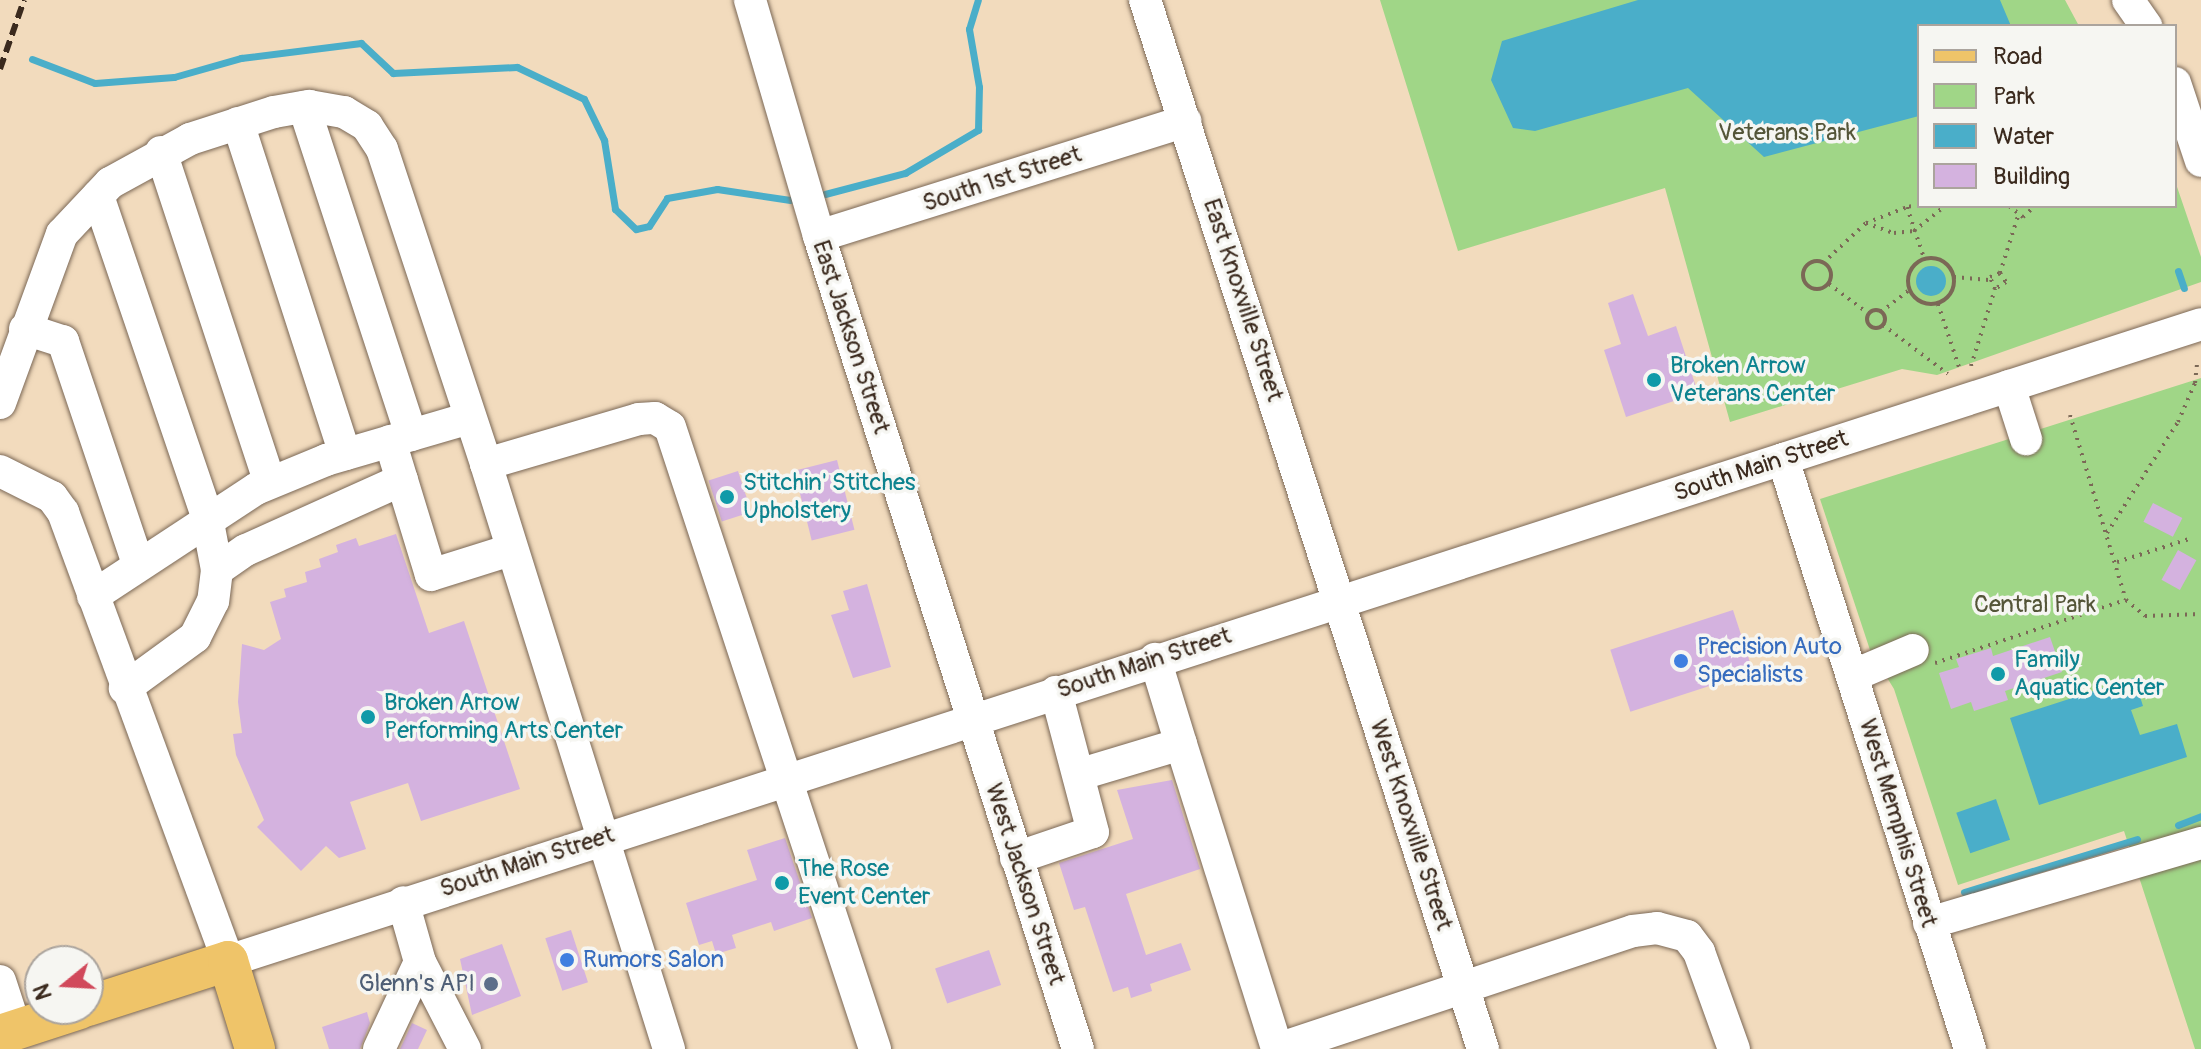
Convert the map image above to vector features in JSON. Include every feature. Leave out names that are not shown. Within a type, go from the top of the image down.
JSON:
[{"type":"main road","name":"South Main Street","points":[[104,1001],[228,961]]},
{"type":"main road","points":[[228,961],[255,1049]]},
{"type":"main road","points":[[8,1033],[32,1025]]},
{"type":"street","name":"East Jackson Street","points":[[750,0],[819,236],[972,719]]},
{"type":"street","name":"East Knoxville Street","points":[[1145,0],[1340,601]]},
{"type":"street","points":[[2128,0],[2145,24]]},
{"type":"street","points":[[2177,89],[2201,161]]},
{"type":"street","points":[[304,107],[400,438],[402,480],[431,575],[511,550]]},
{"type":"street","points":[[0,403],[62,234],[98,196],[161,152],[238,123],[304,107],[344,112],[367,126],[382,149],[486,464],[599,838],[669,1049]]},
{"type":"street","name":"South 1st Street","points":[[819,236],[1185,121]]},
{"type":"street","points":[[238,123],[345,454]]},
{"type":"street","points":[[161,152],[270,483]]},
{"type":"street","points":[[98,196],[207,517],[217,570],[213,601],[195,637],[125,688]]},
{"type":"street","name":"South Main Street","points":[[228,961],[599,838],[2201,324]]},
{"type":"street","points":[[25,329],[63,341],[138,564]]},
{"type":"street","points":[[2009,386],[2026,439]]},
{"type":"street","points":[[93,596],[207,517],[270,483],[345,454],[470,418]]},
{"type":"street","points":[[486,464],[655,418],[670,427],[875,1049]]},
{"type":"street","name":"West Memphis Street","points":[[1783,459],[1970,1049]]},
{"type":"street","points":[[0,471],[52,497],[63,512],[125,688],[183,829],[228,961]]},
{"type":"street","points":[[217,570],[246,550],[402,480]]},
{"type":"street","name":"West Knoxville Street","points":[[1340,601],[1483,1049]]},
{"type":"street","points":[[1155,659],[1278,1049],[1633,931],[1674,930],[1687,936],[1706,964],[1734,1049]]},
{"type":"street","points":[[1852,676],[1917,659]]},
{"type":"street","points":[[1016,858],[1093,832],[1080,788],[1081,774],[1056,692]]},
{"type":"street","name":"West Jackson Street","points":[[972,719],[1078,1049]]},
{"type":"street","points":[[1081,774],[1181,744]]},
{"type":"street","points":[[1929,923],[2201,843]]},
{"type":"street","points":[[403,902],[420,962],[465,1049]]},
{"type":"street","points":[[379,1049],[420,962]]},
{"type":"street","points":[[0,981],[8,1033]]},
{"type":"path","points":[[1823,263],[1831,273],[1828,284],[1817,290],[1803,278],[1810,263],[1823,263],[1866,223],[1917,205]]},
{"type":"path","points":[[1907,207],[1924,258]]},
{"type":"path","points":[[1866,223],[1894,233],[1914,231],[1943,208]]},
{"type":"path","points":[[2011,208],[2018,216]]},
{"type":"path","points":[[2018,216],[2031,213],[2034,208]]},
{"type":"path","points":[[1954,277],[1989,280],[2000,273],[2018,216]]},
{"type":"path","points":[[1910,289],[1922,302],[1938,303],[1950,295],[1954,277],[1945,262],[1924,258]]},
{"type":"path","points":[[1828,284],[1869,314],[1881,312],[1910,289],[1912,268],[1924,258]]},
{"type":"path","points":[[1971,366],[1995,289],[2006,282],[2000,273]]},
{"type":"path","points":[[1989,280],[1995,289]]},
{"type":"path","points":[[1938,303],[1960,370]]},
{"type":"path","points":[[1881,312],[1883,325]]},
{"type":"path","points":[[1869,314],[1870,326],[1883,325],[1948,374]]},
{"type":"path","points":[[2107,533],[2178,422],[2195,383],[2197,364]]},
{"type":"path","points":[[2070,415],[2126,600],[2145,616],[2201,614]]},
{"type":"path","points":[[2117,562],[2192,538]]},
{"type":"path","points":[[1917,659],[2126,600]]},
{"type":"green space","name":"Veterans Park","points":[[1380,0],[2065,0],[2078,24],[1917,24],[1917,208],[2177,208],[2177,187],[2201,257],[2201,282],[1937,375],[1902,369],[1730,422],[1665,188],[1458,251]]},
{"type":"green space","name":"Central Park","points":[[2201,378],[2201,1049],[2195,1049],[2124,831],[1958,885],[1894,689],[1870,650],[1820,499]]},
{"type":"water","points":[[1638,0],[2000,0],[2010,24],[1917,24],[1917,117],[1764,157],[1688,88],[1535,131],[1513,128],[1491,80],[1502,41]]},
{"type":"water","points":[[1931,266],[1937,267],[1945,275],[1945,287],[1937,295],[1931,296],[1925,295],[1917,287],[1916,281],[1917,275],[1925,267]]},
{"type":"water","points":[[2134,678],[2143,706],[2131,710],[2140,735],[2177,724],[2187,757],[2039,805],[2010,718]]},
{"type":"water","points":[[1996,799],[2010,840],[1970,853],[1956,813]]},
{"type":"building","name":"Broken Arrow Veterans Center","points":[[1633,294],[1648,336],[1676,326],[1698,393],[1626,417],[1604,350],[1621,344],[1608,303]]},
{"type":"building","points":[[837,460],[854,530],[812,541],[794,471]]},
{"type":"building","name":"Stitchin' Stitches Upholstery","points":[[738,471],[751,512],[722,521],[709,481]]},
{"type":"building","points":[[2153,503],[2182,518],[2173,537],[2143,522]]},
{"type":"building","name":"Broken Arrow Performing Arts Center","points":[[396,534],[429,633],[464,621],[520,789],[421,821],[408,783],[350,802],[366,849],[339,858],[326,846],[301,871],[257,827],[264,820],[236,755],[233,734],[242,733],[238,702],[242,644],[264,650],[281,639],[270,602],[286,597],[284,589],[307,582],[305,572],[321,567],[319,559],[338,552],[336,545],[356,538],[359,546]]},
{"type":"building","points":[[2178,550],[2196,560],[2180,590],[2162,580]]},
{"type":"building","points":[[867,584],[891,667],[853,678],[831,615],[849,610],[843,591]]},
{"type":"building","name":"Precision Auto Specialists","points":[[1733,610],[1753,672],[1630,712],[1610,650]]},
{"type":"building","name":"Family Aquatic Center","points":[[2050,637],[2062,672],[2005,691],[2008,700],[1974,711],[1971,702],[1951,709],[1939,673],[1959,667],[1956,659],[1991,648],[1993,656]]},
{"type":"building","points":[[1172,780],[1200,869],[1126,894],[1146,955],[1181,943],[1191,970],[1150,984],[1152,991],[1131,998],[1128,987],[1113,992],[1085,907],[1074,910],[1059,863],[1133,839],[1117,790]]},
{"type":"building","points":[[785,838],[812,918],[774,931],[771,922],[732,935],[736,948],[716,954],[712,941],[699,945],[686,903],[757,880],[747,850]]},
{"type":"building","name":"Rumors Salon","points":[[571,930],[588,982],[562,991],[545,938]]},
{"type":"building","name":"Glenn's API","points":[[502,944],[521,996],[472,1015],[460,959]]},
{"type":"building","points":[[989,950],[1001,985],[947,1004],[935,969]]},
{"type":"building","points":[[367,1012],[370,1023],[360,1049],[329,1049],[322,1027]]},
{"type":"building","points":[[412,1023],[427,1030],[418,1049],[400,1049]]},
{"type":"waterway","points":[[825,194],[905,173],[978,130],[979,87],[969,29],[978,0]]},
{"type":"waterway","points":[[32,59],[95,83],[174,77],[241,58],[361,43],[393,73],[517,67],[584,99],[604,140],[615,209],[636,229],[649,226],[667,198],[717,189],[790,200]]},
{"type":"waterway","points":[[2178,271],[2184,288]]},
{"type":"waterway","points":[[2178,825],[2201,816]]},
{"type":"waterway","points":[[1964,892],[2137,839]]},
{"type":"railway","points":[[0,69],[24,0]]},
{"type":"place","name":"Broken Arrow Veterans Center","points":[[1654,380]]},
{"type":"place","name":"Stitchin' Stitches Upholstery","points":[[727,497]]},
{"type":"place","name":"Precision Auto Specialists","points":[[1681,661]]},
{"type":"place","name":"Family Aquatic Center","points":[[1998,674]]},
{"type":"place","name":"Broken Arrow Performing Arts Center","points":[[368,717]]},
{"type":"place","name":"The Rose Event Center","points":[[782,883]]},
{"type":"place","name":"Rumors Salon","points":[[567,960]]},
{"type":"place","name":"Glenn's API","points":[[491,984]]}]
